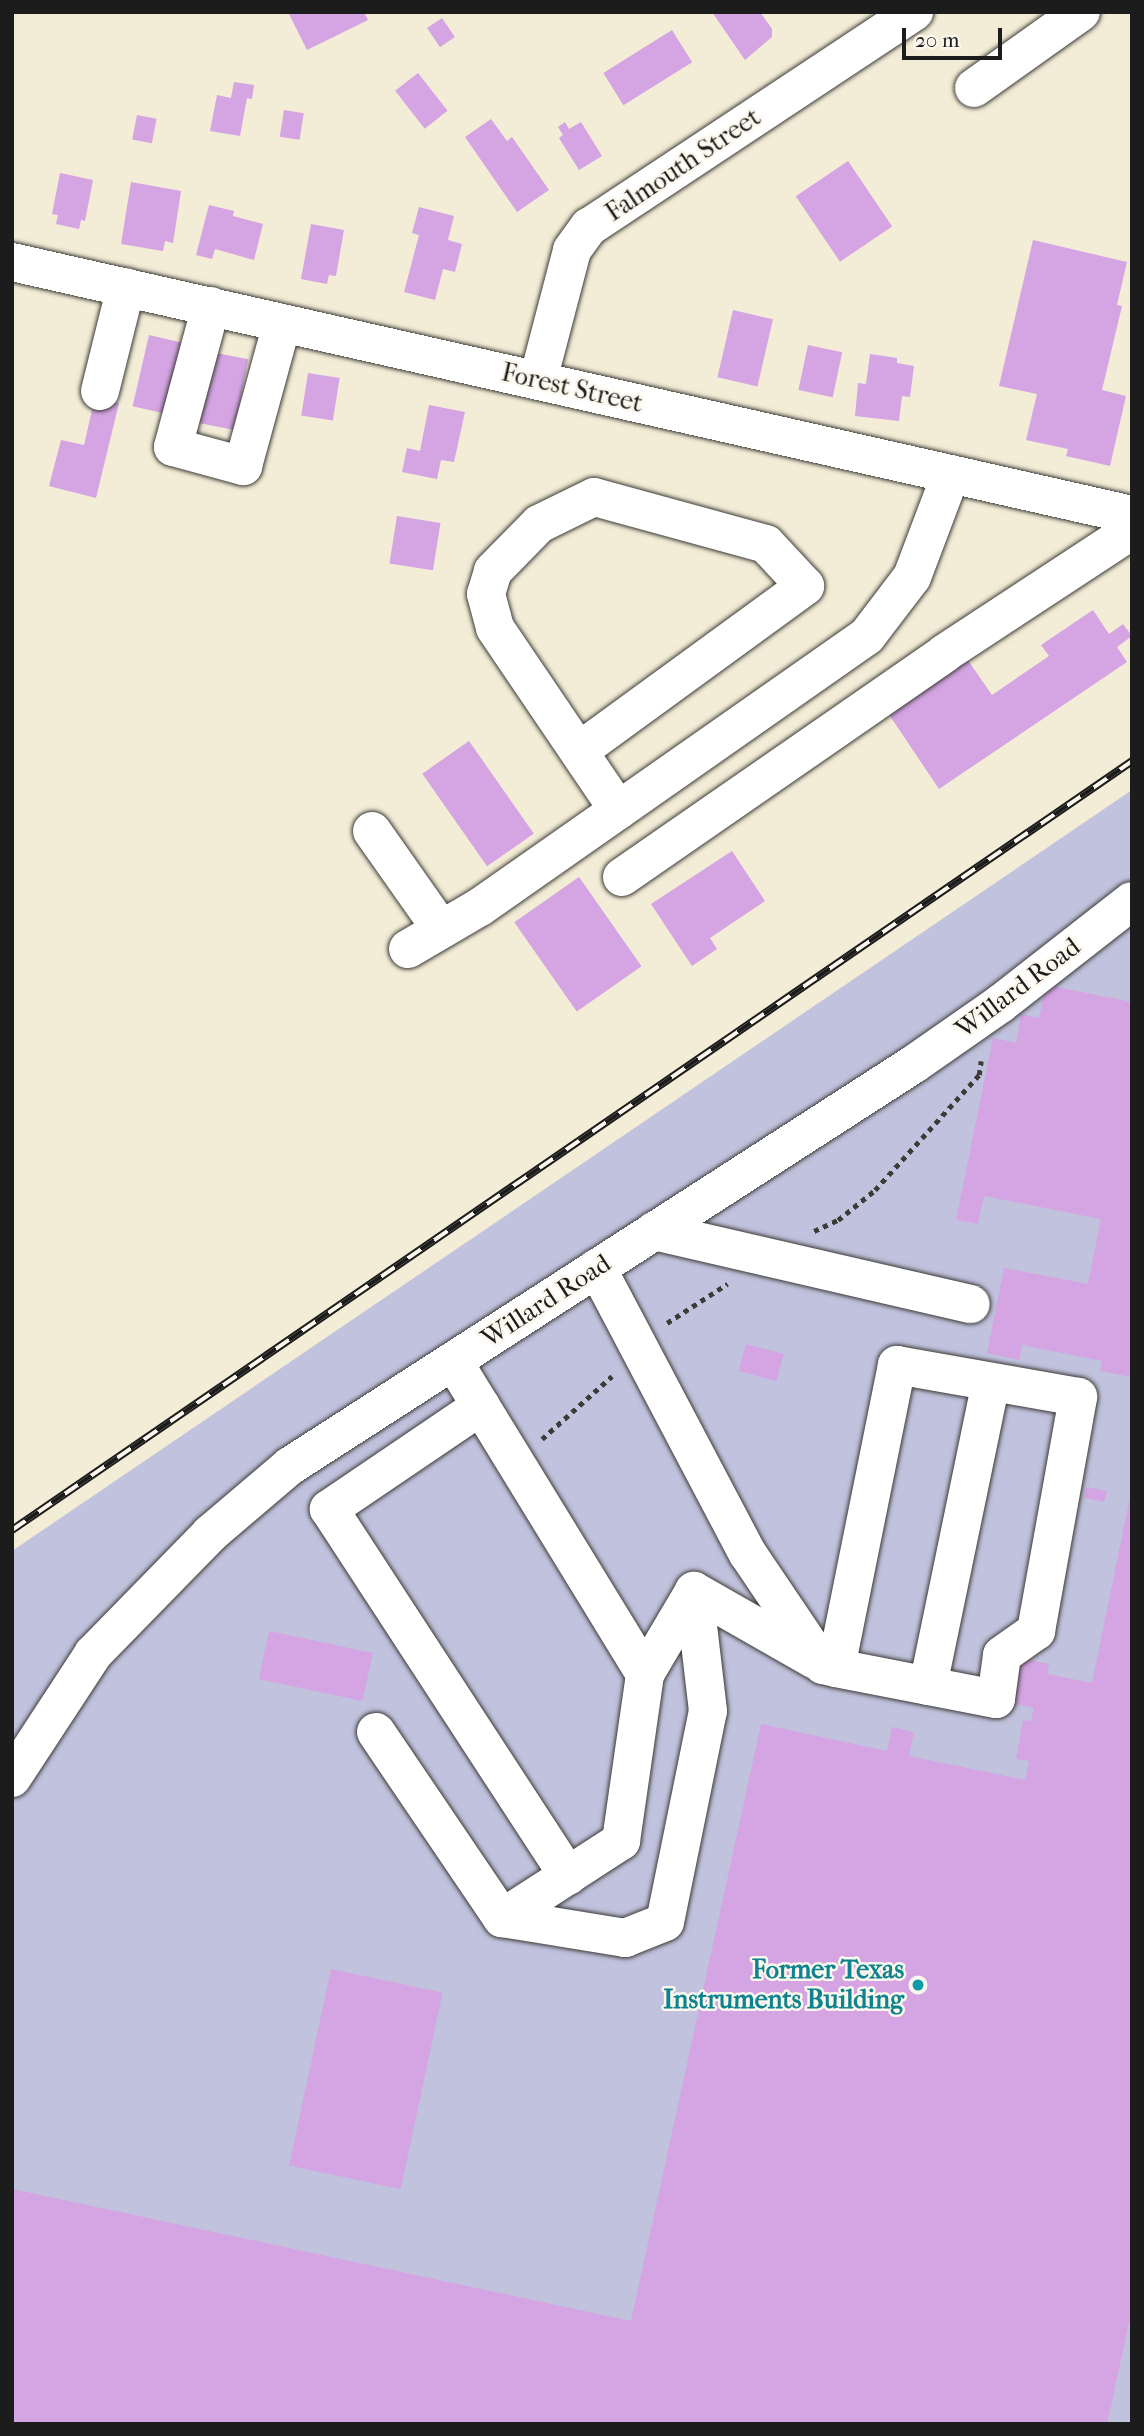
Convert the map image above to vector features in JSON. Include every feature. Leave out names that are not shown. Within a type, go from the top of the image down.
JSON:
[{"type":"street","name":"Falmouth Street","points":[[538,380],[572,250],[589,227],[914,12]]},
{"type":"street","points":[[974,88],[1080,12]]},
{"type":"street","name":"Forest Street","points":[[12,262],[1132,514]]},
{"type":"street","points":[[100,391],[126,287]]},
{"type":"street","points":[[211,306],[173,447],[243,466],[282,323]]},
{"type":"street","points":[[408,948],[480,907],[867,636],[912,577],[951,474]]},
{"type":"street","points":[[579,751],[805,586],[766,544],[594,497],[539,524],[493,571],[486,594],[495,628],[618,810]]},
{"type":"street","points":[[622,877],[945,653],[1132,530]]},
{"type":"street","points":[[372,831],[441,929]]},
{"type":"street","name":"Willard Road","points":[[16,1772],[55,1707],[93,1654],[210,1534],[289,1466],[914,1064],[1000,1004],[1132,901]]},
{"type":"street","points":[[654,1231],[971,1304]]},
{"type":"street","points":[[597,1268],[748,1554],[829,1666]]},
{"type":"street","points":[[453,1361],[645,1674]]},
{"type":"street","points":[[694,1591],[829,1666],[996,1699],[1002,1655],[1036,1632],[1078,1397],[897,1365],[829,1666]]},
{"type":"street","points":[[928,1686],[991,1382]]},
{"type":"street","points":[[481,1406],[330,1509],[568,1876]]},
{"type":"street","points":[[502,1918],[621,1841],[645,1674],[694,1591]]},
{"type":"street","points":[[376,1732],[502,1918],[625,1938],[664,1922],[708,1712],[694,1591]]},
{"type":"path","points":[[805,1235],[838,1220],[874,1190],[979,1075],[983,1049]]},
{"type":"path","points":[[662,1326],[729,1283]]},
{"type":"path","points":[[542,1440],[612,1376]]},
{"type":"shaded area","points":[[1132,790],[1132,2424],[12,2424],[12,1551]]},
{"type":"building","points":[[288,12],[364,12],[368,20],[307,50]]},
{"type":"building","points":[[712,12],[760,12],[772,29],[772,37],[745,60]]},
{"type":"building","points":[[442,18],[455,37],[440,47],[427,28]]},
{"type":"building","points":[[672,30],[692,62],[623,105],[603,73]]},
{"type":"building","points":[[418,73],[448,111],[425,129],[395,91]]},
{"type":"building","points":[[234,82],[254,85],[252,99],[247,98],[240,136],[210,131],[217,95],[231,98]]},
{"type":"building","points":[[284,110],[304,113],[300,140],[280,137]]},
{"type":"building","points":[[137,115],[157,119],[152,143],[132,140]]},
{"type":"building","points":[[491,119],[507,141],[512,137],[549,190],[517,212],[465,137]]},
{"type":"building","points":[[565,122],[569,129],[581,122],[602,156],[579,170],[559,138],[563,135],[558,127]]},
{"type":"building","points":[[848,161],[892,226],[840,262],[796,196]]},
{"type":"building","points":[[60,173],[93,180],[85,221],[81,220],[79,229],[56,224],[58,215],[52,214]]},
{"type":"building","points":[[131,182],[181,191],[173,243],[165,241],[163,251],[121,244]]},
{"type":"building","points":[[209,205],[234,211],[233,216],[263,224],[254,260],[215,249],[212,259],[196,255]]},
{"type":"building","points":[[419,207],[454,216],[448,240],[462,244],[455,272],[443,269],[435,300],[404,292],[419,235],[412,233]]},
{"type":"building","points":[[311,224],[344,230],[336,276],[329,275],[327,284],[301,279]]},
{"type":"building","points":[[1033,240],[1127,262],[1117,305],[1122,306],[1102,390],[1126,396],[1110,466],[1066,456],[1068,449],[1026,440],[1037,394],[999,386]]},
{"type":"building","points":[[733,310],[773,319],[757,386],[717,377]]},
{"type":"building","points":[[149,335],[189,344],[173,415],[133,406]]},
{"type":"building","points":[[808,345],[842,352],[833,397],[798,390]]},
{"type":"building","points":[[206,351],[248,359],[234,430],[192,422]]},
{"type":"building","points":[[870,354],[897,358],[897,363],[914,366],[910,397],[902,396],[899,421],[855,416],[858,383],[866,384]]},
{"type":"building","points":[[308,373],[340,378],[333,420],[301,415]]},
{"type":"building","points":[[95,397],[119,403],[96,498],[49,486],[61,440],[84,445]]},
{"type":"building","points":[[429,405],[465,412],[454,462],[441,460],[437,479],[402,472],[407,448],[420,451]]},
{"type":"building","points":[[397,516],[440,523],[433,570],[389,563]]},
{"type":"building","points":[[1093,610],[1109,634],[1123,624],[1132,636],[1117,647],[1127,662],[939,789],[886,710],[965,656],[992,695],[1049,656],[1041,645]]},
{"type":"building","points":[[469,741],[534,834],[487,866],[422,774]]},
{"type":"building","points":[[732,851],[765,901],[710,938],[717,949],[692,966],[651,904]]},
{"type":"building","points":[[579,877],[642,966],[577,1012],[514,922]]},
{"type":"building","points":[[1046,985],[1132,1002],[1132,1377],[1100,1371],[1102,1361],[1022,1345],[1019,1360],[987,1353],[1004,1268],[1088,1284],[1101,1219],[984,1196],[978,1224],[956,1220],[993,1038],[1016,1043],[1021,1014],[1039,1018]]},
{"type":"building","points":[[746,1344],[784,1354],[776,1381],[739,1371]]},
{"type":"building","points":[[1086,1487],[1107,1491],[1105,1502],[1084,1498]]},
{"type":"building","name":"Former Texas Instruments Building","points":[[1131,1492],[1132,2309],[1107,2424],[12,2424],[12,2189],[631,2321],[761,1724],[887,1751],[892,1727],[914,1732],[909,1756],[1025,1780],[1029,1761],[1016,1759],[1023,1720],[1031,1721],[1034,1708],[1005,1702],[1014,1657],[1049,1664],[1047,1674],[1092,1683]]},
{"type":"building","points":[[269,1631],[373,1653],[362,1701],[259,1679]]},
{"type":"building","points":[[331,1969],[443,1993],[401,2189],[289,2166]]},
{"type":"railway","points":[[12,1530],[1132,761]]},
{"type":"place","name":"Former Texas Instruments Building","points":[[918,1985]]}]
